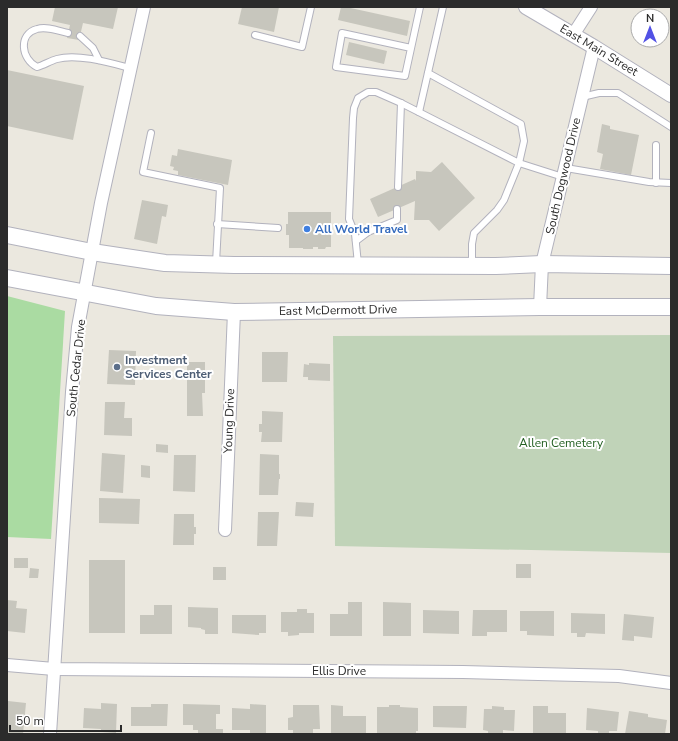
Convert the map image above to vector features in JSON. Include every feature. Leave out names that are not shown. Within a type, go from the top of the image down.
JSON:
[{"type":"main road","points":[[7,235],[92,252],[165,264],[472,266],[542,264],[671,266]]},
{"type":"main road","name":"East McDermott Drive","points":[[7,278],[156,306],[234,312],[671,306]]},
{"type":"street","name":"South Cedar Drive","points":[[50,734],[72,392],[78,327],[101,203],[144,7]]},
{"type":"street","name":"East Main Street","points":[[526,7],[671,95]]},
{"type":"street","points":[[573,35],[591,7]]},
{"type":"street","name":"South Dogwood Drive","points":[[540,307],[542,264],[594,47]]},
{"type":"street","name":"Young Drive","points":[[225,530],[234,312]]},
{"type":"street","name":"Ellis Drive","points":[[7,665],[54,669],[463,672],[619,676],[671,683]]},
{"type":"lane","points":[[255,35],[302,47],[311,7]]},
{"type":"lane","points":[[411,48],[342,33],[336,67],[405,76],[420,7]]},
{"type":"lane","points":[[419,112],[443,7]]},
{"type":"lane","points":[[68,33],[47,28],[37,29],[30,33],[25,40],[24,52],[28,60],[37,67],[57,59],[68,57],[99,60],[130,68]]},
{"type":"lane","points":[[80,36],[93,48],[99,60]]},
{"type":"lane","points":[[428,73],[521,124],[524,141],[520,163],[504,200],[497,210],[474,233],[472,244],[472,266]]},
{"type":"lane","points":[[359,265],[355,234],[349,219],[354,108],[358,98],[368,92],[376,92],[401,102],[520,163],[564,172],[671,183]]},
{"type":"lane","points":[[582,97],[599,93],[618,94],[671,127]]},
{"type":"lane","points":[[398,187],[401,102]]},
{"type":"lane","points":[[151,133],[143,172],[220,188],[216,265]]},
{"type":"lane","points":[[656,146],[656,182]]},
{"type":"lane","points":[[356,241],[368,232],[397,220],[397,208]]},
{"type":"lane","points":[[217,224],[278,228]]},
{"type":"green space","points":[[7,296],[65,311],[51,539],[7,537]]},
{"type":"green space","name":"Allen Cemetery","points":[[671,335],[671,553],[335,546],[333,336]]},
{"type":"building","points":[[55,7],[118,7],[113,29],[83,23],[79,40],[67,38],[70,25],[52,21]]},
{"type":"building","points":[[242,7],[279,7],[274,32],[238,24]]},
{"type":"building","points":[[341,7],[410,21],[407,36],[338,20]]},
{"type":"building","points":[[349,42],[387,51],[384,64],[346,55]]},
{"type":"building","points":[[7,70],[84,86],[73,140],[7,126]]},
{"type":"building","points":[[602,124],[610,126],[610,129],[639,135],[631,175],[600,169],[603,154],[597,152]]},
{"type":"building","points":[[178,149],[232,160],[228,185],[178,175],[178,171],[173,170],[174,167],[170,166],[172,155],[177,156]]},
{"type":"building","points":[[442,162],[475,198],[439,231],[429,220],[414,220],[415,201],[378,217],[370,199],[415,179],[416,181],[416,171],[431,172]]},
{"type":"building","points":[[142,200],[168,205],[166,217],[162,216],[157,244],[134,239]]},
{"type":"building","points":[[288,212],[331,212],[331,247],[326,247],[325,249],[318,249],[318,247],[313,247],[313,249],[289,248],[289,235],[286,235]]},
{"type":"building","points":[[109,350],[136,351],[135,385],[107,384]]},
{"type":"building","points":[[262,352],[288,352],[287,382],[262,382]]},
{"type":"building","points":[[187,362],[205,362],[205,393],[202,393],[203,416],[187,416]]},
{"type":"building","points":[[309,363],[330,364],[330,381],[308,380],[308,377],[303,377],[304,364],[309,365]]},
{"type":"building","points":[[105,402],[125,402],[124,418],[132,418],[132,436],[104,435]]},
{"type":"building","points":[[262,411],[283,412],[282,442],[261,442],[262,432],[259,432],[259,424],[262,424]]},
{"type":"building","points":[[156,444],[168,445],[168,453],[156,452]]},
{"type":"building","points":[[102,453],[125,455],[123,493],[100,491]]},
{"type":"building","points":[[260,454],[279,455],[280,479],[278,495],[259,495]]},
{"type":"building","points":[[174,455],[196,455],[195,492],[173,491]]},
{"type":"building","points":[[141,465],[150,466],[150,478],[141,477]]},
{"type":"building","points":[[99,498],[140,499],[139,524],[99,523]]},
{"type":"building","points":[[296,502],[314,503],[313,517],[295,516]]},
{"type":"building","points":[[258,512],[279,512],[277,546],[257,546]]},
{"type":"building","points":[[174,514],[194,514],[194,527],[196,527],[196,534],[194,534],[194,545],[173,545]]},
{"type":"building","points":[[14,558],[28,558],[28,568],[14,568]]},
{"type":"building","points":[[89,560],[125,560],[125,633],[89,633]]},
{"type":"building","points":[[516,564],[531,564],[531,578],[516,578]]},
{"type":"building","points":[[213,567],[226,567],[226,580],[213,580]]},
{"type":"building","points":[[30,568],[39,569],[38,578],[29,578]]},
{"type":"building","points":[[7,600],[17,601],[16,608],[27,609],[25,633],[7,631]]},
{"type":"building","points":[[348,602],[362,602],[362,636],[330,636],[330,614],[348,614]]},
{"type":"building","points":[[383,602],[411,603],[411,636],[383,636]]},
{"type":"building","points":[[154,605],[172,605],[172,634],[140,634],[140,615],[154,615]]},
{"type":"building","points":[[188,607],[218,608],[218,634],[205,634],[205,630],[201,628],[188,627]]},
{"type":"building","points":[[297,609],[307,609],[307,613],[314,613],[314,633],[299,633],[299,635],[288,636],[288,632],[281,632],[281,612],[297,612]]},
{"type":"building","points":[[423,610],[459,611],[459,634],[423,633]]},
{"type":"building","points":[[473,610],[507,610],[507,632],[487,632],[487,636],[472,636]]},
{"type":"building","points":[[520,611],[554,611],[554,636],[527,635],[527,631],[520,631]]},
{"type":"building","points":[[571,613],[605,614],[605,634],[586,633],[585,637],[577,637],[577,633],[571,633]]},
{"type":"building","points":[[624,614],[654,617],[652,638],[634,636],[634,641],[622,640]]},
{"type":"building","points":[[232,615],[266,615],[266,633],[259,633],[259,635],[232,633]]},
{"type":"building","points":[[8,701],[26,703],[23,734],[7,734]]},
{"type":"building","points":[[101,703],[117,704],[116,733],[101,732],[101,729],[83,728],[84,708],[101,709]]},
{"type":"building","points":[[151,704],[168,704],[167,726],[131,726],[131,707],[151,707]]},
{"type":"building","points":[[183,704],[220,705],[220,714],[216,714],[216,729],[223,729],[223,734],[198,734],[198,730],[193,730],[193,725],[183,725]]},
{"type":"building","points":[[250,704],[266,705],[266,734],[250,734],[250,730],[232,730],[232,708],[250,709]]},
{"type":"building","points":[[293,705],[319,705],[320,729],[313,729],[313,734],[293,734],[293,730],[288,730],[288,718],[293,717]]},
{"type":"building","points":[[331,705],[343,706],[343,716],[366,716],[366,734],[331,734]]},
{"type":"building","points":[[389,705],[418,708],[418,731],[416,731],[416,734],[377,734],[377,707],[389,707]]},
{"type":"building","points":[[433,706],[467,706],[466,728],[433,727]]},
{"type":"building","points":[[492,706],[504,707],[504,710],[515,710],[514,731],[503,730],[503,734],[488,734],[488,731],[483,730],[484,709],[492,709]]},
{"type":"building","points":[[533,706],[548,706],[548,713],[566,713],[566,733],[533,733]]},
{"type":"building","points":[[587,708],[619,712],[617,731],[609,731],[609,734],[598,734],[598,731],[586,730]]},
{"type":"building","points":[[629,711],[648,714],[648,717],[667,720],[665,734],[625,734]]},
{"type":"place","name":"All World Travel","points":[[307,229]]},
{"type":"place","name":"Investment Services Center","points":[[117,367]]}]
